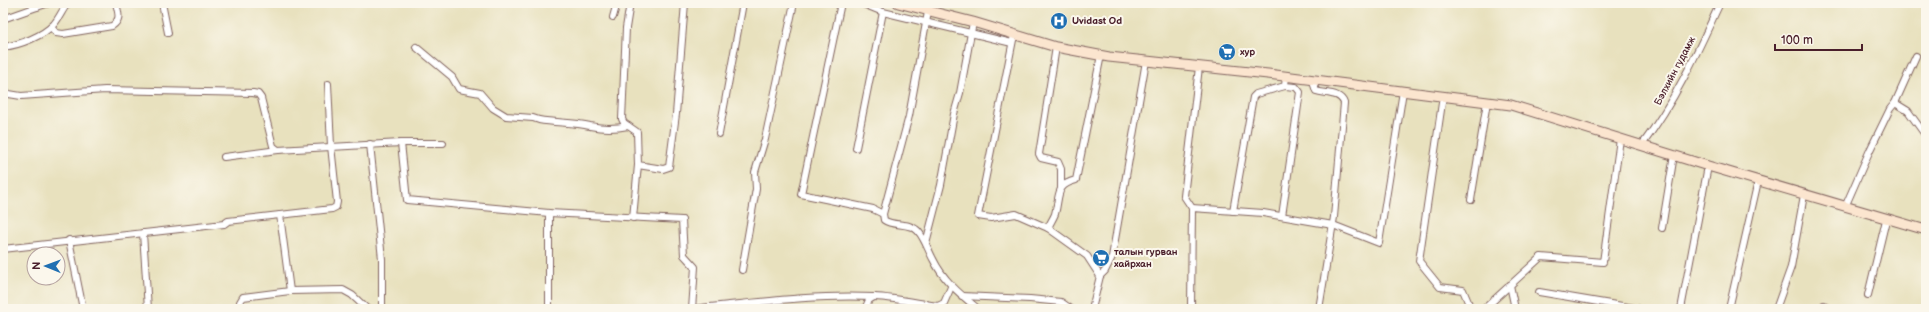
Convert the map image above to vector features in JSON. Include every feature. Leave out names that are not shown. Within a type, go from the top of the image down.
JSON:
[{"type":"main road","points":[[898,3],[928,12],[973,22],[1013,39],[1056,46],[1101,56],[1286,76],[1511,105],[1886,220],[1926,230]]},
{"type":"street","points":[[3,19],[36,5],[49,3]]},
{"type":"street","points":[[3,47],[39,35],[51,27],[68,3]]},
{"type":"street","points":[[51,27],[56,34],[63,34],[112,26],[117,22],[119,17],[116,3]]},
{"type":"street","points":[[162,3],[168,33]]},
{"type":"street","points":[[613,17],[617,3]]},
{"type":"street","points":[[630,3],[626,28],[622,120],[637,132],[638,165],[633,218]]},
{"type":"street","points":[[638,165],[663,169],[669,167],[677,107],[686,3]]},
{"type":"street","points":[[719,134],[743,3]]},
{"type":"street","points":[[742,270],[756,188],[755,172],[765,139],[794,3]]},
{"type":"street","points":[[841,3],[801,194],[873,209],[883,214]]},
{"type":"street","points":[[861,3],[883,12],[971,34],[1013,39],[978,216],[991,218],[1016,214],[1048,228],[1087,256],[1100,276]]},
{"type":"street","name":"Бэлхийн гудамж","points":[[1642,145],[1660,120],[1686,75],[1720,3]]},
{"type":"street","points":[[856,148],[883,12]]},
{"type":"street","points":[[928,12],[909,116],[883,214],[884,220],[887,223],[911,227],[918,230],[933,259],[951,287],[978,309]]},
{"type":"street","points":[[926,243],[941,185],[973,22]]},
{"type":"street","points":[[1048,228],[1054,215],[1060,188],[1061,169],[1058,162],[1041,158],[1039,154],[1056,46]]},
{"type":"street","points":[[416,47],[452,77],[459,89],[480,93],[493,108],[506,116],[533,118],[600,128],[615,129],[628,126]]},
{"type":"street","points":[[1060,188],[1067,182],[1076,180],[1101,56]]},
{"type":"street","points":[[1845,207],[1878,132],[1895,104],[1916,56]]},
{"type":"street","points":[[1092,309],[1100,276],[1105,271],[1112,257],[1146,61]]},
{"type":"street","points":[[1191,309],[1192,208],[1184,196],[1199,67]]},
{"type":"street","points":[[1285,86],[1286,76]]},
{"type":"street","points":[[1314,80],[1316,92],[1336,95],[1343,99],[1344,103],[1333,225],[1320,309]]},
{"type":"street","points":[[3,249],[69,240],[212,226],[224,224],[228,221],[332,209],[336,207],[337,202],[331,146],[328,84]]},
{"type":"street","points":[[1233,211],[1253,97],[1256,94],[1285,86],[1296,87],[1300,92],[1282,216]]},
{"type":"street","points":[[3,93],[21,96],[106,90],[258,94],[261,98],[273,146],[278,150]]},
{"type":"street","points":[[1192,208],[1282,216],[1333,225],[1379,243],[1403,91]]},
{"type":"street","points":[[1443,96],[1419,261],[1440,287],[1463,290],[1471,309]]},
{"type":"street","points":[[1471,200],[1487,102]]},
{"type":"street","points":[[1895,104],[1908,111],[1926,136]]},
{"type":"street","points":[[1484,309],[1541,257],[1603,262],[1620,139]]},
{"type":"street","points":[[401,143],[407,200],[549,213],[682,220],[684,255],[694,267],[692,309],[795,298],[874,297],[942,305],[951,287]]},
{"type":"street","points":[[224,157],[278,150],[331,146],[443,143]]},
{"type":"street","points":[[370,144],[382,259],[382,309]]},
{"type":"street","points":[[1662,228],[1674,155]]},
{"type":"street","points":[[1681,309],[1708,166]]},
{"type":"street","points":[[1729,309],[1758,181]]},
{"type":"street","points":[[1776,309],[1791,267],[1804,195]]},
{"type":"street","points":[[549,213],[549,309]]},
{"type":"street","points":[[280,215],[290,291]]},
{"type":"street","points":[[1868,296],[1886,220]]},
{"type":"street","points":[[143,233],[148,309]]},
{"type":"street","points":[[69,240],[83,309]]},
{"type":"street","points":[[1510,285],[1515,309]]},
{"type":"street","points":[[240,309],[240,302],[243,297],[290,291],[342,290],[352,295],[367,309]]},
{"type":"street","points":[[1539,292],[1640,309]]},
{"type":"street","points":[[962,296],[1061,302],[1071,309]]},
{"type":"street","points":[[865,309],[869,300],[874,297]]},
{"type":"place","name":"Uvidast Od","points":[[1059,21]]},
{"type":"place","name":"хур","points":[[1227,52]]},
{"type":"place","name":"талын гурван хайрхан","points":[[1101,258]]}]
